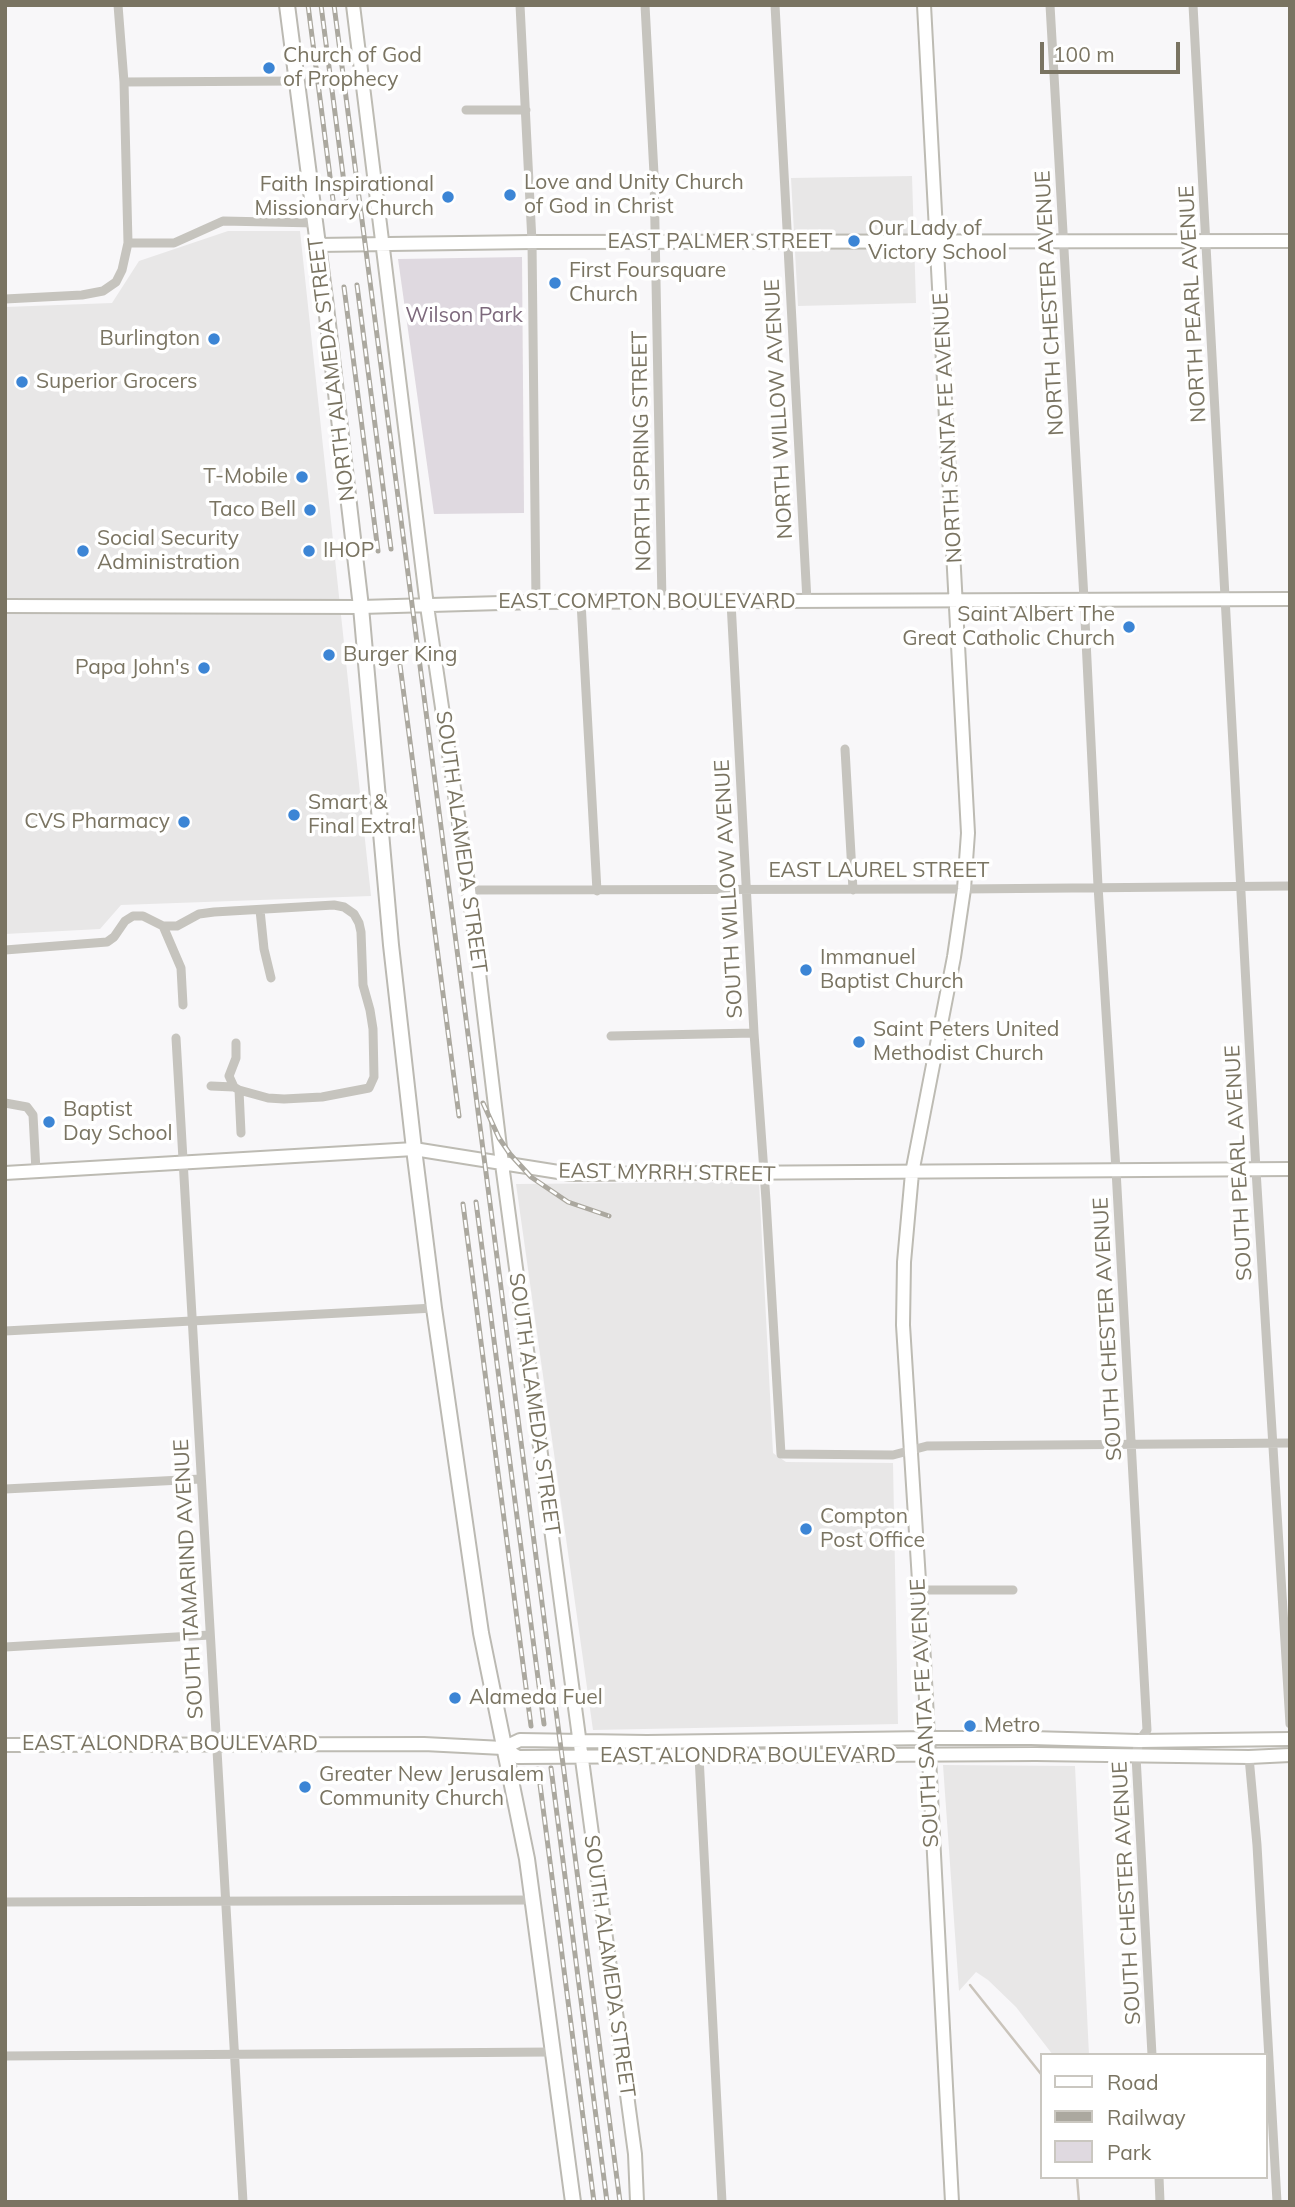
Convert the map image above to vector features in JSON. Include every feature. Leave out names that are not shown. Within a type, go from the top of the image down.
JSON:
[{"type":"main road","name":"NORTH ALAMEDA STREET","points":[[288,5],[360,607]]},
{"type":"main road","points":[[353,5],[428,606]]},
{"type":"main road","name":"NORTH SANTA FE AVENUE","points":[[924,5],[957,599]]},
{"type":"main road","name":"EAST PALMER STREET","points":[[318,244],[1290,241]]},
{"type":"main road","name":"SOUTH SANTA FE AVENUE","points":[[952,2202],[909,1451],[903,1289],[912,1173],[954,957],[964,889],[968,833],[957,599]]},
{"type":"main road","name":"EAST COMPTON BOULEVARD","points":[[5,606],[360,607],[536,602],[1290,599]]},
{"type":"main road","name":"SOUTH ALAMEDA STREET","points":[[428,606],[469,890],[502,1164],[635,2154],[638,2202]]},
{"type":"main road","points":[[360,607],[391,945],[434,1308],[481,1633],[527,1859],[573,2202]]},
{"type":"main road","name":"EAST MYRRH STREET","points":[[5,1173],[414,1149],[571,1174],[1290,1169]]},
{"type":"main road","name":"EAST ALONDRA BOULEVARD","points":[[503,1748],[520,1740],[1290,1739]]},
{"type":"main road","name":"EAST ALONDRA BOULEVARD","points":[[5,1745],[424,1744],[503,1748],[518,1757],[1290,1755]]},
{"type":"street","points":[[5,299],[82,295],[103,291],[116,282],[122,270],[128,243],[124,82],[118,5]]},
{"type":"street","points":[[520,5],[533,242],[536,602]]},
{"type":"street","name":"NORTH SPRING STREET","points":[[645,5],[654,174],[662,602]]},
{"type":"street","name":"NORTH WILLOW AVENUE","points":[[775,5],[807,601]]},
{"type":"street","name":"NORTH CHESTER AVENUE","points":[[1049,5],[1084,599]]},
{"type":"street","name":"NORTH PEARL AVENUE","points":[[1193,5],[1227,600]]},
{"type":"street","points":[[124,82],[297,81]]},
{"type":"street","points":[[466,110],[526,110]]},
{"type":"street","points":[[128,243],[174,243],[223,221],[316,223]]},
{"type":"street","name":"SOUTH CHESTER AVENUE","points":[[1084,599],[1147,1730],[1139,1741],[1136,1756],[1152,2053]]},
{"type":"street","name":"SOUTH PEARL AVENUE","points":[[1227,600],[1256,1170],[1290,1724]]},
{"type":"street","name":"SOUTH WILLOW AVENUE","points":[[731,601],[754,1034],[781,1454],[894,1455],[909,1451]]},
{"type":"street","points":[[581,602],[597,891]]},
{"type":"street","points":[[845,749],[853,890]]},
{"type":"street","name":"EAST LAUREL STREET","points":[[469,890],[1290,886]]},
{"type":"street","points":[[5,950],[107,942],[125,921],[133,916],[143,916],[163,926],[177,926],[199,914],[334,905],[344,907],[354,914],[359,923],[363,946],[363,985],[372,1020],[374,1077],[369,1088],[322,1097],[268,1098],[237,1088],[211,1086]]},
{"type":"street","points":[[260,910],[264,949],[271,978]]},
{"type":"street","points":[[163,926],[181,968],[183,1005]]},
{"type":"street","points":[[611,1036],[754,1034]]},
{"type":"street","name":"SOUTH TAMARIND AVENUE","points":[[176,1038],[243,2202]]},
{"type":"street","points":[[236,1043],[238,1050],[229,1076],[237,1088],[241,1133]]},
{"type":"street","points":[[5,1104],[27,1107],[33,1115],[36,1171]]},
{"type":"street","points":[[5,1331],[434,1308]]},
{"type":"street","points":[[909,1451],[927,1446],[1290,1443]]},
{"type":"street","points":[[5,1489],[201,1479]]},
{"type":"street","points":[[918,1590],[1013,1590]]},
{"type":"street","points":[[5,1647],[210,1634]]},
{"type":"street","points":[[699,1756],[722,2202]]},
{"type":"street","points":[[1250,1756],[1277,2202]]},
{"type":"street","points":[[5,1902],[533,1900]]},
{"type":"street","points":[[5,2056],[552,2052]]},
{"type":"street","points":[[1158,2179],[1160,2202]]},
{"type":"shaded area","name":"Our Lady of Victory School","points":[[912,176],[916,303],[798,306],[791,178]]},
{"type":"shaded area","points":[[228,231],[300,231],[371,896],[121,905],[100,929],[5,934],[5,307],[112,303],[139,261]]},
{"type":"shaded area","points":[[759,1182],[773,1453],[786,1462],[893,1463],[898,1724],[593,1730],[516,1184]]},
{"type":"shaded area","points":[[943,1765],[1075,1766],[1089,2053],[1051,2053],[1016,2007],[976,1972],[959,1991]]},
{"type":"green space","name":"Wilson Park","points":[[522,257],[524,513],[434,514],[398,259]]},
{"type":"waterway","points":[[970,1985],[1040,2073]]},
{"type":"waterway","points":[[1077,2179],[1079,2202]]},
{"type":"railway","points":[[308,5],[333,200]]},
{"type":"railway","points":[[321,5],[346,198]]},
{"type":"railway","points":[[334,5],[620,2202]]},
{"type":"railway","points":[[357,285],[391,549]]},
{"type":"railway","points":[[344,287],[378,551]]},
{"type":"railway","points":[[400,665],[459,1116]]},
{"type":"railway","points":[[483,1103],[499,1138],[531,1177],[568,1202],[609,1216]]},
{"type":"railway","points":[[476,1202],[544,1724]]},
{"type":"railway","points":[[463,1204],[531,1726]]},
{"type":"railway","points":[[551,1768],[607,2202]]},
{"type":"railway","points":[[538,1769],[594,2202]]},
{"type":"place","name":"Church of God of Prophecy","points":[[269,68]]},
{"type":"place","name":"Love and Unity Church of God in Christ","points":[[510,195]]},
{"type":"place","name":"Faith Inspirational Missionary Church","points":[[448,197]]},
{"type":"place","name":"Our Lady of Victory School","points":[[854,241]]},
{"type":"place","name":"First Foursquare Church","points":[[555,283]]},
{"type":"place","name":"Burlington","points":[[214,339]]},
{"type":"place","name":"Superior Grocers","points":[[22,382]]},
{"type":"place","name":"T-Mobile","points":[[302,477]]},
{"type":"place","name":"Taco Bell","points":[[310,510]]},
{"type":"place","name":"Social Security Administration","points":[[83,551]]},
{"type":"place","name":"IHOP","points":[[309,551]]},
{"type":"place","name":"Saint Albert The Great Catholic Church","points":[[1129,627]]},
{"type":"place","name":"Burger King","points":[[329,655]]},
{"type":"place","name":"Papa John's","points":[[204,668]]},
{"type":"place","name":"Smart & Final Extra!","points":[[294,815]]},
{"type":"place","name":"CVS Pharmacy","points":[[184,822]]},
{"type":"place","name":"Immanuel Baptist Church","points":[[806,970]]},
{"type":"place","name":"Saint Peters United Methodist Church","points":[[859,1042]]},
{"type":"place","name":"Baptist Day School","points":[[49,1122]]},
{"type":"place","name":"Compton Post Office","points":[[806,1529]]},
{"type":"place","name":"Alameda Fuel","points":[[455,1698]]},
{"type":"place","name":"Metro","points":[[970,1726]]},
{"type":"place","name":"Greater New Jerusalem Community Church","points":[[305,1787]]}]
